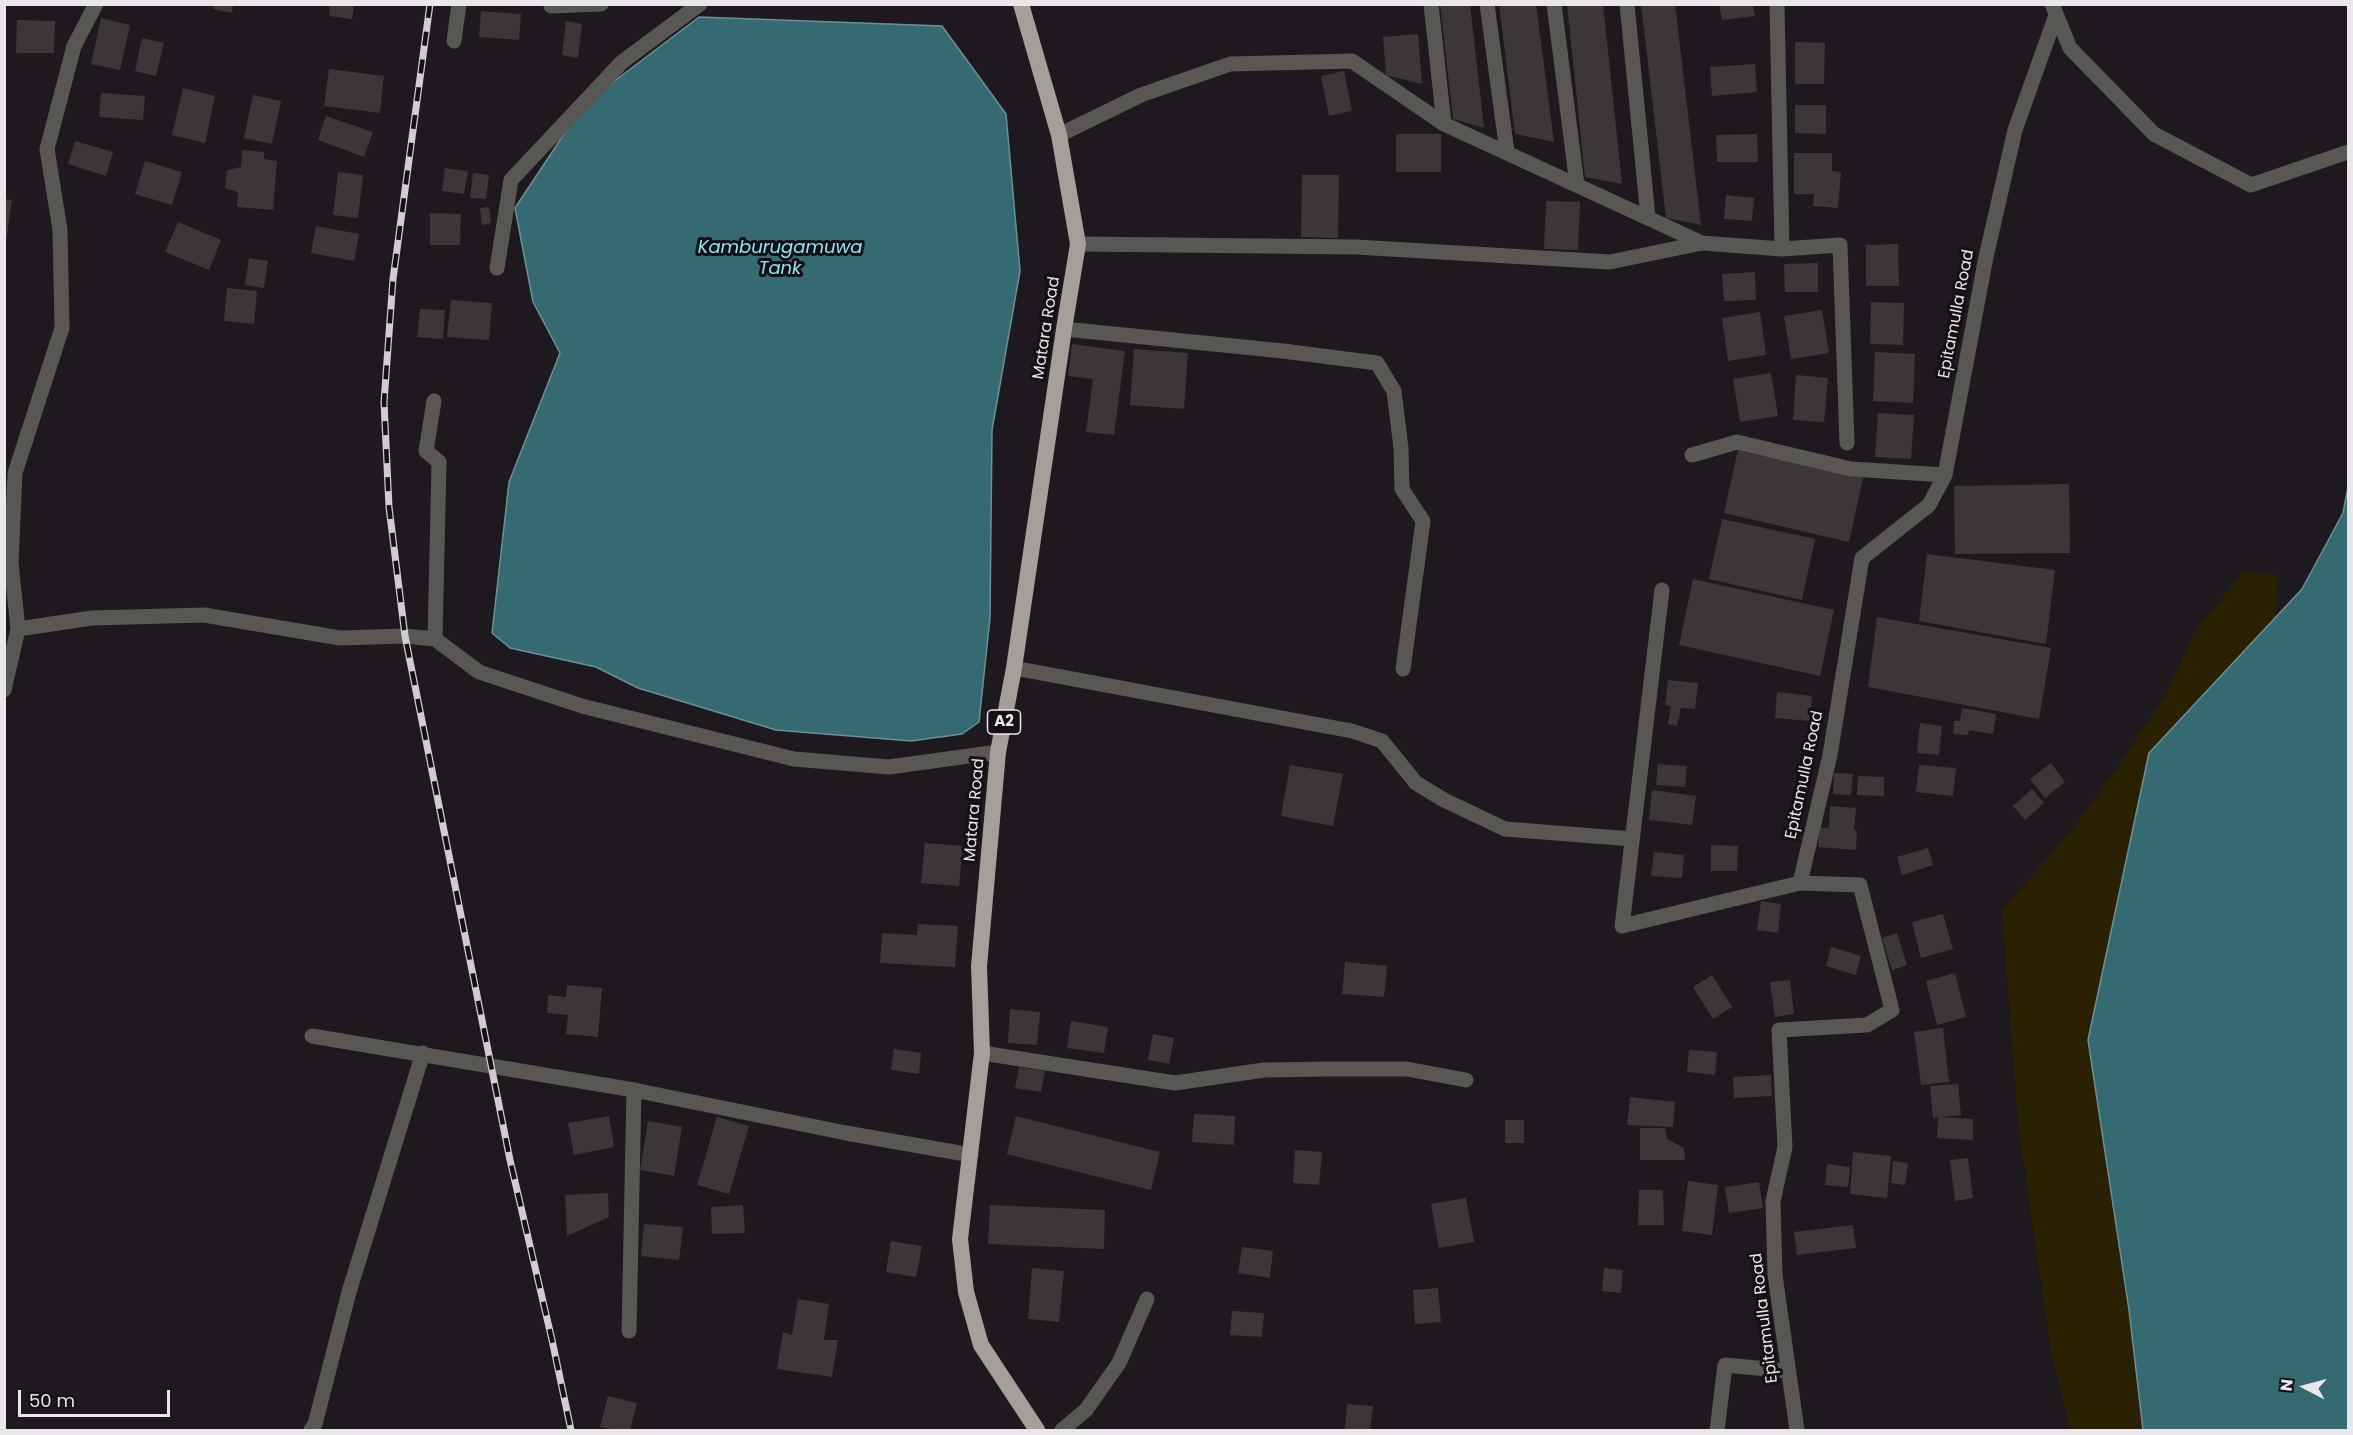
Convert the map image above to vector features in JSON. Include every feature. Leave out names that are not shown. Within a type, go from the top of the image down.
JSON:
[{"type":"highway","name":"Matara Road","points":[[1021,4],[1059,135],[1078,244],[1014,668],[998,752],[979,966],[982,1053],[960,1239],[966,1292],[981,1345],[1037,1431]]},
{"type":"street","points":[[4,690],[18,629],[11,563],[15,473],[62,328],[60,230],[47,150],[74,46],[96,4]]},
{"type":"street","points":[[454,41],[459,4]]},
{"type":"street","points":[[551,6],[602,4]]},
{"type":"street","points":[[497,268],[511,180],[622,62],[700,4]]},
{"type":"street","points":[[1431,4],[1444,124]]},
{"type":"street","points":[[1487,4],[1507,152]]},
{"type":"street","points":[[1554,4],[1577,185]]},
{"type":"street","points":[[1627,4],[1648,217]]},
{"type":"street","points":[[1777,4],[1782,249]]},
{"type":"street","points":[[2054,10],[2070,48],[2154,135],[2251,185],[2349,152]]},
{"type":"street","name":"Epitamulla Road","points":[[1797,1431],[1775,1275],[1773,1201],[1785,1147],[1779,1030],[1867,1025],[1892,1010],[1860,885],[1800,883],[1830,754],[1862,558],[1929,505],[1945,475],[1986,257],[2015,130],[2054,10]]},
{"type":"street","points":[[1059,135],[1141,95],[1230,64],[1352,61],[1444,124],[1702,243]]},
{"type":"street","points":[[1078,244],[1356,247],[1610,262],[1702,243],[1782,249],[1840,245],[1847,443]]},
{"type":"street","points":[[1064,329],[1284,351],[1377,363],[1394,391],[1401,448],[1402,489],[1423,521],[1403,669]]},
{"type":"street","points":[[434,401],[426,451],[439,462],[435,639]]},
{"type":"street","points":[[1692,455],[1737,442],[1851,469],[1945,475]]},
{"type":"street","points":[[1662,590],[1622,926],[1800,883]]},
{"type":"street","points":[[18,629],[92,618],[204,615],[340,638],[405,636],[435,639],[479,672],[582,706],[794,759],[889,767],[998,752]]},
{"type":"street","points":[[1014,668],[1352,731],[1382,741],[1416,783],[1444,800],[1505,828],[1632,839]]},
{"type":"street","points":[[312,1036],[634,1090],[846,1133],[971,1155]]},
{"type":"street","points":[[310,1431],[315,1425],[349,1292],[423,1053]]},
{"type":"street","points":[[982,1053],[1175,1083],[1264,1070],[1339,1069],[1407,1069],[1466,1080]]},
{"type":"street","points":[[629,1331],[634,1090]]},
{"type":"street","points":[[1062,1431],[1086,1410],[1119,1363],[1148,1299]]},
{"type":"street","points":[[1717,1431],[1725,1365],[1788,1371]]},
{"type":"sand","points":[[2244,571],[2277,575],[2276,617],[2149,753],[2129,1310],[2143,1430],[2070,1430],[2050,1346],[2018,1124],[2002,910],[2070,832],[2113,774],[2165,696],[2193,635]]},
{"type":"water","name":"Kamburugamuwa Tank","points":[[699,17],[942,26],[1006,114],[1020,271],[992,430],[990,618],[979,722],[962,734],[911,741],[776,730],[638,688],[596,667],[510,648],[492,633],[509,482],[560,353],[533,302],[515,208],[584,104]]},
{"type":"water","points":[[2348,487],[2348,1430],[2143,1430],[2129,1310],[2088,1040],[2149,753],[2302,589],[2343,513]]},
{"type":"building","points":[[214,4],[233,4],[232,13],[213,9]]},
{"type":"building","points":[[330,4],[354,4],[352,19],[329,16]]},
{"type":"building","points":[[1440,4],[1470,4],[1484,128],[1453,119]]},
{"type":"building","points":[[1499,4],[1536,4],[1554,142],[1515,134]]},
{"type":"building","points":[[1567,4],[1603,4],[1622,184],[1585,177]]},
{"type":"building","points":[[1641,4],[1675,4],[1701,225],[1666,218]]},
{"type":"building","points":[[1719,4],[1753,4],[1755,16],[1722,20]]},
{"type":"building","points":[[481,11],[521,14],[519,40],[479,37]]},
{"type":"building","points":[[101,18],[130,25],[120,70],[91,64]]},
{"type":"building","points":[[17,20],[55,21],[54,53],[16,53]]},
{"type":"building","points":[[566,21],[582,24],[578,58],[562,55]]},
{"type":"building","points":[[1418,34],[1422,84],[1386,75],[1383,37]]},
{"type":"building","points":[[142,38],[164,43],[156,76],[135,71]]},
{"type":"building","points":[[1795,42],[1825,43],[1824,84],[1795,84]]},
{"type":"building","points":[[1755,64],[1757,92],[1712,96],[1710,67]]},
{"type":"building","points":[[329,69],[384,76],[380,113],[324,106]]},
{"type":"building","points":[[1344,71],[1352,111],[1329,116],[1321,76]]},
{"type":"building","points":[[183,88],[215,96],[205,143],[172,135]]},
{"type":"building","points":[[101,93],[145,96],[143,120],[99,117]]},
{"type":"building","points":[[253,95],[281,101],[272,144],[244,138]]},
{"type":"building","points":[[1795,105],[1826,105],[1826,134],[1795,133]]},
{"type":"building","points":[[326,116],[373,132],[364,157],[318,140]]},
{"type":"building","points":[[1396,134],[1441,134],[1441,172],[1396,172]]},
{"type":"building","points":[[1757,134],[1758,162],[1717,162],[1716,135]]},
{"type":"building","points":[[75,141],[113,152],[106,176],[68,164]]},
{"type":"building","points":[[242,150],[264,152],[264,159],[277,161],[273,210],[237,207],[238,192],[225,188],[227,170],[241,167]]},
{"type":"building","points":[[1794,153],[1832,153],[1832,171],[1841,172],[1838,208],[1813,206],[1814,194],[1794,194]]},
{"type":"building","points":[[145,161],[182,172],[172,205],[135,194]]},
{"type":"building","points":[[445,168],[468,171],[464,194],[442,191]]},
{"type":"building","points":[[338,172],[363,175],[358,218],[333,215]]},
{"type":"building","points":[[473,173],[489,175],[486,199],[470,198]]},
{"type":"building","points":[[1302,175],[1339,175],[1338,238],[1301,237]]},
{"type":"building","points":[[1726,195],[1754,198],[1752,221],[1724,219]]},
{"type":"building","points":[[4,199],[12,200],[6,242],[4,242]]},
{"type":"building","points":[[1546,201],[1580,202],[1578,250],[1544,249]]},
{"type":"building","points":[[489,207],[491,223],[482,225],[480,208]]},
{"type":"building","points":[[430,213],[461,214],[460,245],[430,245]]},
{"type":"building","points":[[178,222],[221,240],[209,270],[165,252]]},
{"type":"building","points":[[316,226],[359,234],[354,261],[311,253]]},
{"type":"building","points":[[1898,244],[1899,286],[1866,286],[1866,245]]},
{"type":"building","points":[[249,258],[268,261],[264,288],[245,285]]},
{"type":"building","points":[[1818,263],[1818,292],[1785,292],[1784,264]]},
{"type":"building","points":[[1755,272],[1756,300],[1724,301],[1722,274]]},
{"type":"building","points":[[227,288],[257,291],[254,324],[224,321]]},
{"type":"building","points":[[451,300],[492,303],[489,340],[447,337]]},
{"type":"building","points":[[1871,302],[1904,303],[1903,345],[1870,344]]},
{"type":"building","points":[[420,309],[445,310],[443,339],[417,337]]},
{"type":"building","points":[[1822,310],[1829,353],[1791,359],[1784,316]]},
{"type":"building","points":[[1760,312],[1766,355],[1728,361],[1722,318]]},
{"type":"building","points":[[1072,344],[1125,351],[1114,435],[1086,432],[1093,379],[1068,376]]},
{"type":"building","points":[[1134,349],[1188,353],[1184,409],[1130,405]]},
{"type":"building","points":[[1875,352],[1915,354],[1913,403],[1873,401]]},
{"type":"building","points":[[1771,373],[1778,416],[1740,422],[1733,379]]},
{"type":"building","points":[[1796,375],[1828,378],[1824,422],[1793,420]]},
{"type":"building","points":[[1878,413],[1914,415],[1911,459],[1875,457]]},
{"type":"building","points":[[1738,450],[1863,478],[1849,542],[1724,513]]},
{"type":"building","points":[[2069,484],[2070,553],[1955,554],[1954,486]]},
{"type":"building","points":[[1722,519],[1815,539],[1802,600],[1709,579]]},
{"type":"building","points":[[1927,554],[2055,570],[2046,644],[1919,621]]},
{"type":"building","points":[[1693,579],[1834,610],[1820,676],[1679,645]]},
{"type":"building","points":[[1877,617],[2051,648],[2039,719],[1868,687]]},
{"type":"building","points":[[1668,680],[1698,683],[1695,709],[1681,708],[1677,726],[1668,724],[1671,706],[1665,705]]},
{"type":"building","points":[[1777,692],[1812,696],[1810,721],[1775,718]]},
{"type":"building","points":[[1962,708],[1996,714],[1993,734],[1969,730],[1968,735],[1953,734],[1954,721],[1960,721]]},
{"type":"building","points":[[1920,723],[1942,726],[1939,755],[1917,753]]},
{"type":"building","points":[[2051,763],[2065,782],[2045,798],[2030,779]]},
{"type":"building","points":[[1658,764],[1687,766],[1685,787],[1656,785]]},
{"type":"building","points":[[1290,765],[1343,774],[1333,826],[1281,816]]},
{"type":"building","points":[[1919,765],[1956,768],[1953,796],[1916,792]]},
{"type":"building","points":[[1834,773],[1853,774],[1851,795],[1833,794]]},
{"type":"building","points":[[1858,776],[1884,777],[1884,796],[1857,795]]},
{"type":"building","points":[[2032,789],[2044,803],[2025,820],[2013,806]]},
{"type":"building","points":[[1652,790],[1696,796],[1692,825],[1649,820]]},
{"type":"building","points":[[1830,806],[1856,808],[1854,830],[1857,831],[1856,850],[1818,847],[1820,828],[1829,828]]},
{"type":"building","points":[[925,843],[963,846],[959,886],[921,883]]},
{"type":"building","points":[[1711,845],[1738,846],[1737,871],[1711,871]]},
{"type":"building","points":[[1928,848],[1933,865],[1902,875],[1897,857]]},
{"type":"building","points":[[1654,852],[1684,855],[1682,878],[1651,876]]},
{"type":"building","points":[[1761,901],[1781,904],[1778,933],[1757,930]]},
{"type":"building","points":[[1943,914],[1953,949],[1921,958],[1912,922]]},
{"type":"building","points":[[918,924],[958,926],[955,967],[880,963],[882,933],[917,935]]},
{"type":"building","points":[[1897,933],[1907,965],[1892,970],[1882,938]]},
{"type":"building","points":[[1831,947],[1861,956],[1856,975],[1826,966]]},
{"type":"building","points":[[1345,962],[1387,966],[1384,997],[1342,994]]},
{"type":"building","points":[[1955,973],[1966,1017],[1937,1025],[1926,981]]},
{"type":"building","points":[[1712,975],[1732,1007],[1713,1019],[1693,987]]},
{"type":"building","points":[[1790,980],[1794,1014],[1775,1017],[1770,982]]},
{"type":"building","points":[[567,985],[602,988],[598,1037],[566,1034],[568,1015],[547,1013],[548,995],[566,997]]},
{"type":"building","points":[[1010,1009],[1040,1012],[1037,1045],[1008,1043]]},
{"type":"building","points":[[1071,1021],[1108,1027],[1104,1053],[1067,1048]]},
{"type":"building","points":[[1943,1028],[1949,1082],[1921,1085],[1914,1032]]},
{"type":"building","points":[[1153,1034],[1174,1038],[1169,1064],[1148,1060]]},
{"type":"building","points":[[894,1049],[921,1053],[919,1074],[891,1070]]},
{"type":"building","points":[[1689,1050],[1717,1052],[1715,1075],[1687,1072]]},
{"type":"building","points":[[1019,1067],[1045,1071],[1041,1092],[1015,1088]]},
{"type":"building","points":[[1771,1075],[1772,1096],[1734,1098],[1733,1077]]},
{"type":"building","points":[[1958,1084],[1961,1115],[1940,1117],[1973,1119],[1973,1140],[1937,1138],[1938,1117],[1933,1118],[1930,1086]]},
{"type":"building","points":[[1630,1097],[1675,1102],[1673,1127],[1627,1125]]},
{"type":"building","points":[[1194,1114],[1235,1116],[1234,1145],[1192,1142]]},
{"type":"building","points":[[609,1116],[614,1147],[574,1155],[568,1123]]},
{"type":"building","points":[[1016,1116],[1160,1152],[1151,1190],[1007,1154]]},
{"type":"building","points":[[717,1117],[749,1126],[729,1194],[697,1185]]},
{"type":"building","points":[[1505,1120],[1524,1120],[1524,1143],[1505,1143]]},
{"type":"building","points":[[648,1121],[682,1127],[674,1176],[640,1170]]},
{"type":"building","points":[[1640,1128],[1665,1128],[1667,1139],[1684,1148],[1685,1160],[1640,1160]]},
{"type":"building","points":[[1295,1150],[1322,1152],[1319,1185],[1293,1183]]},
{"type":"building","points":[[1853,1152],[1891,1156],[1887,1198],[1850,1194]]},
{"type":"building","points":[[1968,1158],[1973,1198],[1955,1201],[1950,1160]]},
{"type":"building","points":[[1893,1161],[1908,1163],[1905,1185],[1891,1183]]},
{"type":"building","points":[[1827,1164],[1850,1167],[1848,1187],[1825,1185]]},
{"type":"building","points":[[1688,1181],[1718,1185],[1712,1235],[1682,1231]]},
{"type":"building","points":[[1759,1182],[1763,1208],[1729,1213],[1725,1187]]},
{"type":"building","points":[[1639,1190],[1663,1190],[1664,1225],[1638,1225]]},
{"type":"building","points":[[608,1193],[609,1217],[567,1236],[565,1195]]},
{"type":"building","points":[[1466,1198],[1474,1242],[1439,1248],[1431,1204]]},
{"type":"building","points":[[743,1205],[745,1233],[712,1234],[711,1207]]},
{"type":"building","points":[[990,1205],[1105,1210],[1104,1249],[988,1244]]},
{"type":"building","points":[[644,1224],[683,1227],[679,1260],[641,1256]]},
{"type":"building","points":[[1853,1225],[1856,1248],[1797,1255],[1794,1232]]},
{"type":"building","points":[[891,1241],[922,1246],[916,1277],[886,1272]]},
{"type":"building","points":[[1242,1247],[1273,1251],[1270,1278],[1238,1273]]},
{"type":"building","points":[[1032,1268],[1064,1271],[1059,1322],[1028,1319]]},
{"type":"building","points":[[1604,1268],[1623,1270],[1621,1293],[1602,1291]]},
{"type":"building","points":[[1438,1288],[1441,1322],[1415,1324],[1413,1290]]},
{"type":"building","points":[[798,1299],[829,1304],[824,1340],[838,1340],[832,1377],[777,1369],[783,1332],[792,1335]]},
{"type":"building","points":[[1232,1311],[1264,1313],[1262,1337],[1230,1335]]},
{"type":"building","points":[[608,1396],[637,1403],[630,1430],[600,1427]]},
{"type":"building","points":[[1347,1404],[1373,1406],[1370,1430],[1345,1430]]},
{"type":"railway","points":[[430,4],[393,279],[384,402],[389,507],[405,636],[510,1160],[571,1430]]}]
